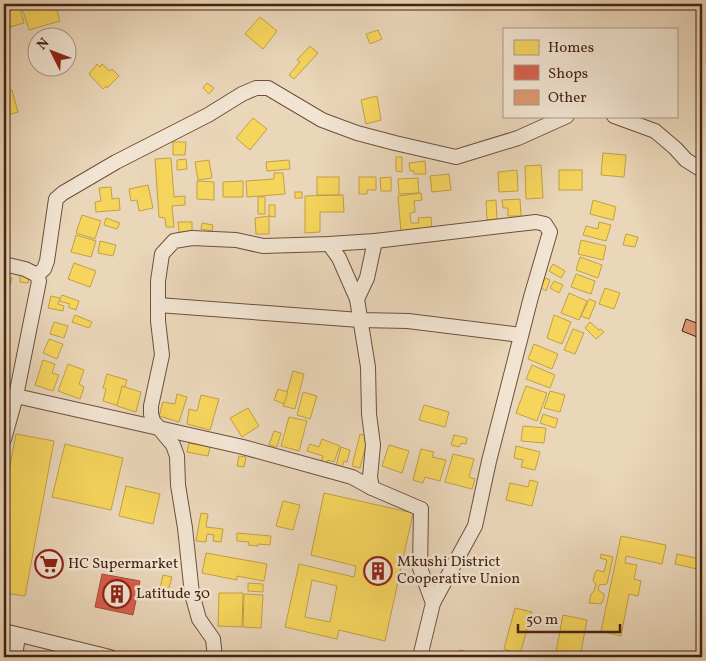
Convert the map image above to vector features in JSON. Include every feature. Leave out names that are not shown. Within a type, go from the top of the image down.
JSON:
[{"type":"street","points":[[36,275],[44,268],[47,261],[56,199],[63,193],[116,162],[256,88],[268,88],[322,120],[395,143],[456,157],[518,138],[563,118]]},
{"type":"street","points":[[619,118],[655,131],[686,160],[702,170]]},
{"type":"street","points":[[214,657],[213,639],[199,619],[192,594],[178,485],[178,456],[167,437],[158,428],[151,414],[162,354],[158,305],[158,281],[162,254],[174,241],[192,238],[236,240],[262,246],[329,244],[375,241],[536,222],[545,224],[550,232],[521,335],[475,526],[433,603],[420,657]]},
{"type":"street","points":[[357,300],[366,278],[375,241]]},
{"type":"street","points":[[329,244],[339,258],[357,300],[368,367],[369,414],[373,445],[370,469],[372,488]]},
{"type":"street","points":[[4,264],[25,269],[36,275],[39,281],[16,396],[4,439]]},
{"type":"street","points":[[158,305],[360,320],[408,321],[521,335]]},
{"type":"street","points":[[16,396],[243,447],[352,477],[372,488],[421,509],[420,568],[433,603]]},
{"type":"street","points":[[4,632],[110,657]]},
{"type":"street","points":[[15,657],[18,635]]},
{"type":"building: Homes","points":[[9,4],[19,4],[24,23],[10,27],[6,9],[10,8]]},
{"type":"building: Homes","points":[[55,4],[60,21],[36,28],[28,28],[21,5]]},
{"type":"building: Homes","points":[[260,17],[277,31],[263,49],[245,34]]},
{"type":"building: Homes","points":[[378,30],[382,39],[370,44],[366,34]]},
{"type":"building: Homes","points":[[310,46],[318,53],[294,79],[289,75],[300,62],[297,60]]},
{"type":"building: Homes","points":[[97,64],[100,67],[102,64],[110,71],[112,69],[119,76],[107,88],[106,86],[103,89],[89,74]]},
{"type":"building: Homes","points":[[4,81],[7,92],[12,90],[18,112],[4,116]]},
{"type":"building: Homes","points":[[207,83],[214,88],[209,94],[203,88]]},
{"type":"building: Homes","points":[[377,96],[381,120],[366,124],[361,100]]},
{"type":"building: Homes","points":[[253,118],[267,129],[250,150],[236,138]]},
{"type":"building: Homes","points":[[173,142],[186,142],[185,155],[173,155]]},
{"type":"building: Homes","points":[[603,153],[626,155],[624,177],[601,175]]},
{"type":"building: Homes","points":[[396,157],[402,157],[402,172],[396,171]]},
{"type":"building: Homes","points":[[171,158],[174,197],[185,196],[185,205],[172,206],[174,227],[166,227],[165,218],[159,217],[155,159]]},
{"type":"building: Homes","points":[[186,159],[187,169],[177,170],[177,160]]},
{"type":"building: Homes","points":[[209,160],[212,178],[198,180],[195,162]]},
{"type":"building: Homes","points":[[289,160],[290,169],[267,171],[266,162]]},
{"type":"building: Homes","points":[[425,161],[426,174],[414,174],[414,171],[410,171],[409,163]]},
{"type":"building: Homes","points":[[541,165],[543,198],[526,199],[525,166]]},
{"type":"building: Homes","points":[[517,170],[518,191],[499,192],[498,172]]},
{"type":"building: Homes","points":[[559,170],[582,170],[582,190],[559,190]]},
{"type":"building: Homes","points":[[274,173],[283,173],[285,194],[247,197],[246,181],[274,179]]},
{"type":"building: Homes","points":[[449,174],[451,190],[432,192],[430,176]]},
{"type":"building: Homes","points":[[317,177],[339,177],[339,195],[317,195]]},
{"type":"building: Homes","points":[[359,177],[376,177],[376,190],[367,190],[367,194],[359,194]]},
{"type":"building: Homes","points":[[391,177],[391,191],[381,191],[380,178]]},
{"type":"building: Homes","points":[[418,178],[419,193],[399,194],[398,179]]},
{"type":"building: Homes","points":[[197,181],[214,182],[214,200],[197,199]]},
{"type":"building: Homes","points":[[243,181],[243,197],[223,197],[223,182]]},
{"type":"building: Homes","points":[[148,185],[153,208],[139,211],[137,200],[131,201],[129,189]]},
{"type":"building: Homes","points":[[111,187],[112,199],[119,198],[120,210],[96,212],[95,202],[101,201],[99,188]]},
{"type":"building: Homes","points":[[295,192],[302,192],[302,198],[295,198]]},
{"type":"building: Homes","points":[[421,193],[422,200],[414,201],[415,212],[410,213],[411,223],[419,223],[418,218],[431,217],[432,230],[401,233],[398,196]]},
{"type":"building: Homes","points":[[343,195],[344,212],[320,212],[320,232],[305,233],[305,196]]},
{"type":"building: Homes","points":[[258,197],[265,197],[265,214],[258,214]]},
{"type":"building: Homes","points":[[520,199],[521,216],[508,216],[508,208],[503,208],[502,200]]},
{"type":"building: Homes","points":[[496,200],[497,219],[487,220],[486,201]]},
{"type":"building: Homes","points":[[593,200],[616,207],[613,220],[590,214]]},
{"type":"building: Homes","points":[[269,205],[275,205],[275,217],[269,216]]},
{"type":"building: Homes","points":[[82,215],[101,221],[95,239],[76,233]]},
{"type":"building: Homes","points":[[269,216],[269,234],[256,234],[255,218]]},
{"type":"building: Homes","points":[[106,218],[120,223],[117,229],[104,225]]},
{"type":"building: Homes","points":[[178,222],[192,222],[192,231],[179,232]]},
{"type":"building: Homes","points":[[599,222],[611,225],[606,241],[583,235],[586,226],[598,229]]},
{"type":"building: Homes","points":[[202,223],[213,225],[212,231],[201,229]]},
{"type":"building: Homes","points":[[626,234],[638,237],[635,247],[623,245]]},
{"type":"building: Homes","points":[[76,235],[96,241],[91,257],[71,252]]},
{"type":"building: Homes","points":[[581,240],[606,246],[603,260],[578,254]]},
{"type":"building: Homes","points":[[100,241],[116,245],[113,256],[98,253]]},
{"type":"building: Homes","points":[[580,257],[602,265],[598,278],[576,270]]},
{"type":"building: Homes","points":[[74,263],[96,271],[90,287],[68,279]]},
{"type":"building: Homes","points":[[553,264],[565,271],[561,278],[549,271]]},
{"type":"building: Homes","points":[[576,274],[595,281],[591,294],[571,287]]},
{"type":"building: Homes","points":[[20,275],[29,276],[28,283],[20,282]]},
{"type":"building: Homes","points":[[4,276],[12,278],[6,300],[4,299]]},
{"type":"building: Homes","points":[[545,278],[550,280],[546,291],[541,288]]},
{"type":"building: Homes","points":[[554,281],[563,285],[559,293],[550,288]]},
{"type":"building: Homes","points":[[605,288],[620,293],[614,309],[599,304]]},
{"type":"building: Homes","points":[[569,293],[587,301],[579,320],[561,313]]},
{"type":"building: Homes","points":[[62,295],[79,301],[76,310],[68,307],[70,304],[59,301]]},
{"type":"building: Homes","points":[[51,296],[60,298],[58,304],[64,306],[63,311],[48,308]]},
{"type":"building: Homes","points":[[589,299],[596,302],[589,319],[581,316]]},
{"type":"building: Homes","points":[[75,315],[92,322],[89,328],[72,322]]},
{"type":"building: Homes","points":[[554,315],[571,322],[562,344],[547,338]]},
{"type":"building: Homes","points":[[54,322],[68,326],[64,338],[50,334]]},
{"type":"building: Homes","points":[[590,322],[604,332],[596,339],[585,328]]},
{"type":"building: Homes","points":[[573,329],[584,333],[575,354],[564,350]]},
{"type":"building: Homes","points":[[49,339],[63,344],[57,359],[43,353]]},
{"type":"building: Homes","points":[[534,344],[558,354],[552,369],[528,359]]},
{"type":"building: Homes","points":[[43,360],[55,364],[52,373],[59,375],[53,391],[35,385]]},
{"type":"building: Homes","points":[[68,364],[84,370],[79,384],[84,387],[80,399],[58,391]]},
{"type":"building: Homes","points":[[532,365],[555,375],[550,388],[526,379]]},
{"type":"building: Homes","points":[[293,371],[304,374],[295,409],[283,406]]},
{"type":"building: Homes","points":[[107,374],[127,380],[119,406],[103,401],[106,389],[103,388]]},
{"type":"building: Homes","points":[[122,386],[141,392],[136,412],[117,406]]},
{"type":"building: Homes","points":[[526,386],[547,393],[537,421],[516,413]]},
{"type":"building: Homes","points":[[278,389],[288,392],[284,404],[274,400]]},
{"type":"building: Homes","points":[[550,391],[565,395],[560,412],[544,408]]},
{"type":"building: Homes","points":[[303,392],[317,396],[310,419],[297,415]]},
{"type":"building: Homes","points":[[177,394],[187,397],[179,422],[159,416],[163,402],[175,404]]},
{"type":"building: Homes","points":[[201,395],[219,399],[210,430],[187,424],[189,409],[197,411]]},
{"type":"building: Homes","points":[[424,405],[449,412],[445,427],[419,420]]},
{"type":"building: Homes","points":[[248,408],[259,426],[242,437],[230,418]]},
{"type":"building: Homes","points":[[543,414],[558,419],[555,428],[540,423]]},
{"type":"building: Homes","points":[[289,417],[307,421],[299,451],[281,446]]},
{"type":"building: Homes","points":[[523,426],[546,428],[544,443],[521,441]]},
{"type":"building: Homes","points":[[274,431],[281,433],[277,447],[269,445]]},
{"type":"building: Homes","points":[[16,434],[54,441],[25,596],[4,593],[4,497]]},
{"type":"building: Homes","points":[[360,434],[368,437],[360,468],[352,466]]},
{"type":"building: Homes","points":[[454,435],[467,438],[466,444],[461,443],[459,447],[451,445]]},
{"type":"building: Homes","points":[[322,439],[340,446],[334,462],[328,460],[327,463],[321,461],[323,456],[307,451],[310,444],[319,447]]},
{"type":"building: Homes","points":[[189,443],[210,447],[208,456],[187,452]]},
{"type":"building: Homes","points":[[65,444],[123,458],[111,510],[52,497]]},
{"type":"building: Homes","points":[[389,445],[409,451],[402,473],[382,466]]},
{"type":"building: Homes","points":[[516,446],[540,452],[535,470],[521,467],[523,460],[514,458]]},
{"type":"building: Homes","points":[[341,447],[350,450],[347,462],[344,461],[342,467],[336,466]]},
{"type":"building: Homes","points":[[421,449],[434,452],[432,457],[446,460],[440,481],[425,477],[423,483],[413,480]]},
{"type":"building: Homes","points":[[453,454],[474,459],[469,477],[475,479],[472,489],[445,482]]},
{"type":"building: Homes","points":[[239,456],[246,457],[244,467],[237,466]]},
{"type":"building: Homes","points":[[530,480],[538,482],[532,506],[506,500],[510,483],[528,487]]},
{"type":"building: Homes","points":[[126,486],[160,494],[153,524],[119,516]]},
{"type":"building: Homes","name":"Mkushi District Cooperative Union","points":[[324,493],[413,513],[385,641],[339,630],[337,639],[285,627],[299,564],[354,577],[356,566],[311,555]],"holes":[[[312,580],[337,586],[330,622],[305,617]]]},
{"type":"building: Homes","points":[[283,501],[300,505],[293,530],[276,526]]},
{"type":"building: Homes","points":[[201,513],[208,514],[206,527],[223,529],[221,542],[213,541],[214,535],[207,534],[206,542],[196,541]]},
{"type":"building: Homes","points":[[237,533],[271,536],[270,545],[248,545],[249,542],[237,541]]},
{"type":"building: Homes","points":[[621,536],[666,545],[662,564],[626,556],[625,563],[637,565],[634,579],[641,581],[638,596],[629,594],[621,636],[601,631]]},
{"type":"building: Homes","points":[[206,553],[267,564],[264,581],[237,576],[237,580],[202,573]]},
{"type":"building: Homes","points":[[601,554],[613,557],[607,584],[599,585],[598,590],[604,594],[604,598],[601,604],[589,603],[596,584],[593,581],[595,573],[597,570],[604,572],[607,560],[600,558]]},
{"type":"building: Homes","points":[[677,554],[700,559],[697,569],[675,564]]},
{"type":"building: Homes","points":[[163,575],[172,577],[167,594],[159,592]]},
{"type":"building: Homes","points":[[248,583],[263,584],[263,592],[248,591]]},
{"type":"building: Homes","points":[[702,588],[702,617],[697,617]]},
{"type":"building: Homes","points":[[219,593],[243,593],[242,627],[218,626]]},
{"type":"building: Homes","points":[[244,594],[263,595],[261,628],[243,627]]},
{"type":"building: Homes","points":[[515,608],[532,612],[520,654],[504,649]]},
{"type":"building: Homes","points":[[563,615],[587,620],[580,657],[555,657]]},
{"type":"building: Homes","points":[[460,650],[484,656],[484,657],[458,657]]},
{"type":"building: Shops","name":"Latitude 30","points":[[102,574],[140,581],[133,615],[95,607]]},
{"type":"building: Other","points":[[686,319],[702,325],[702,339],[682,331]]},
{"type":"place","name":"HC Supermarket","points":[[49,564]]},
{"type":"place","name":"Mkushi District Cooperative Union","points":[[378,571]]},
{"type":"place","name":"Latitude 30","points":[[117,594]]}]
